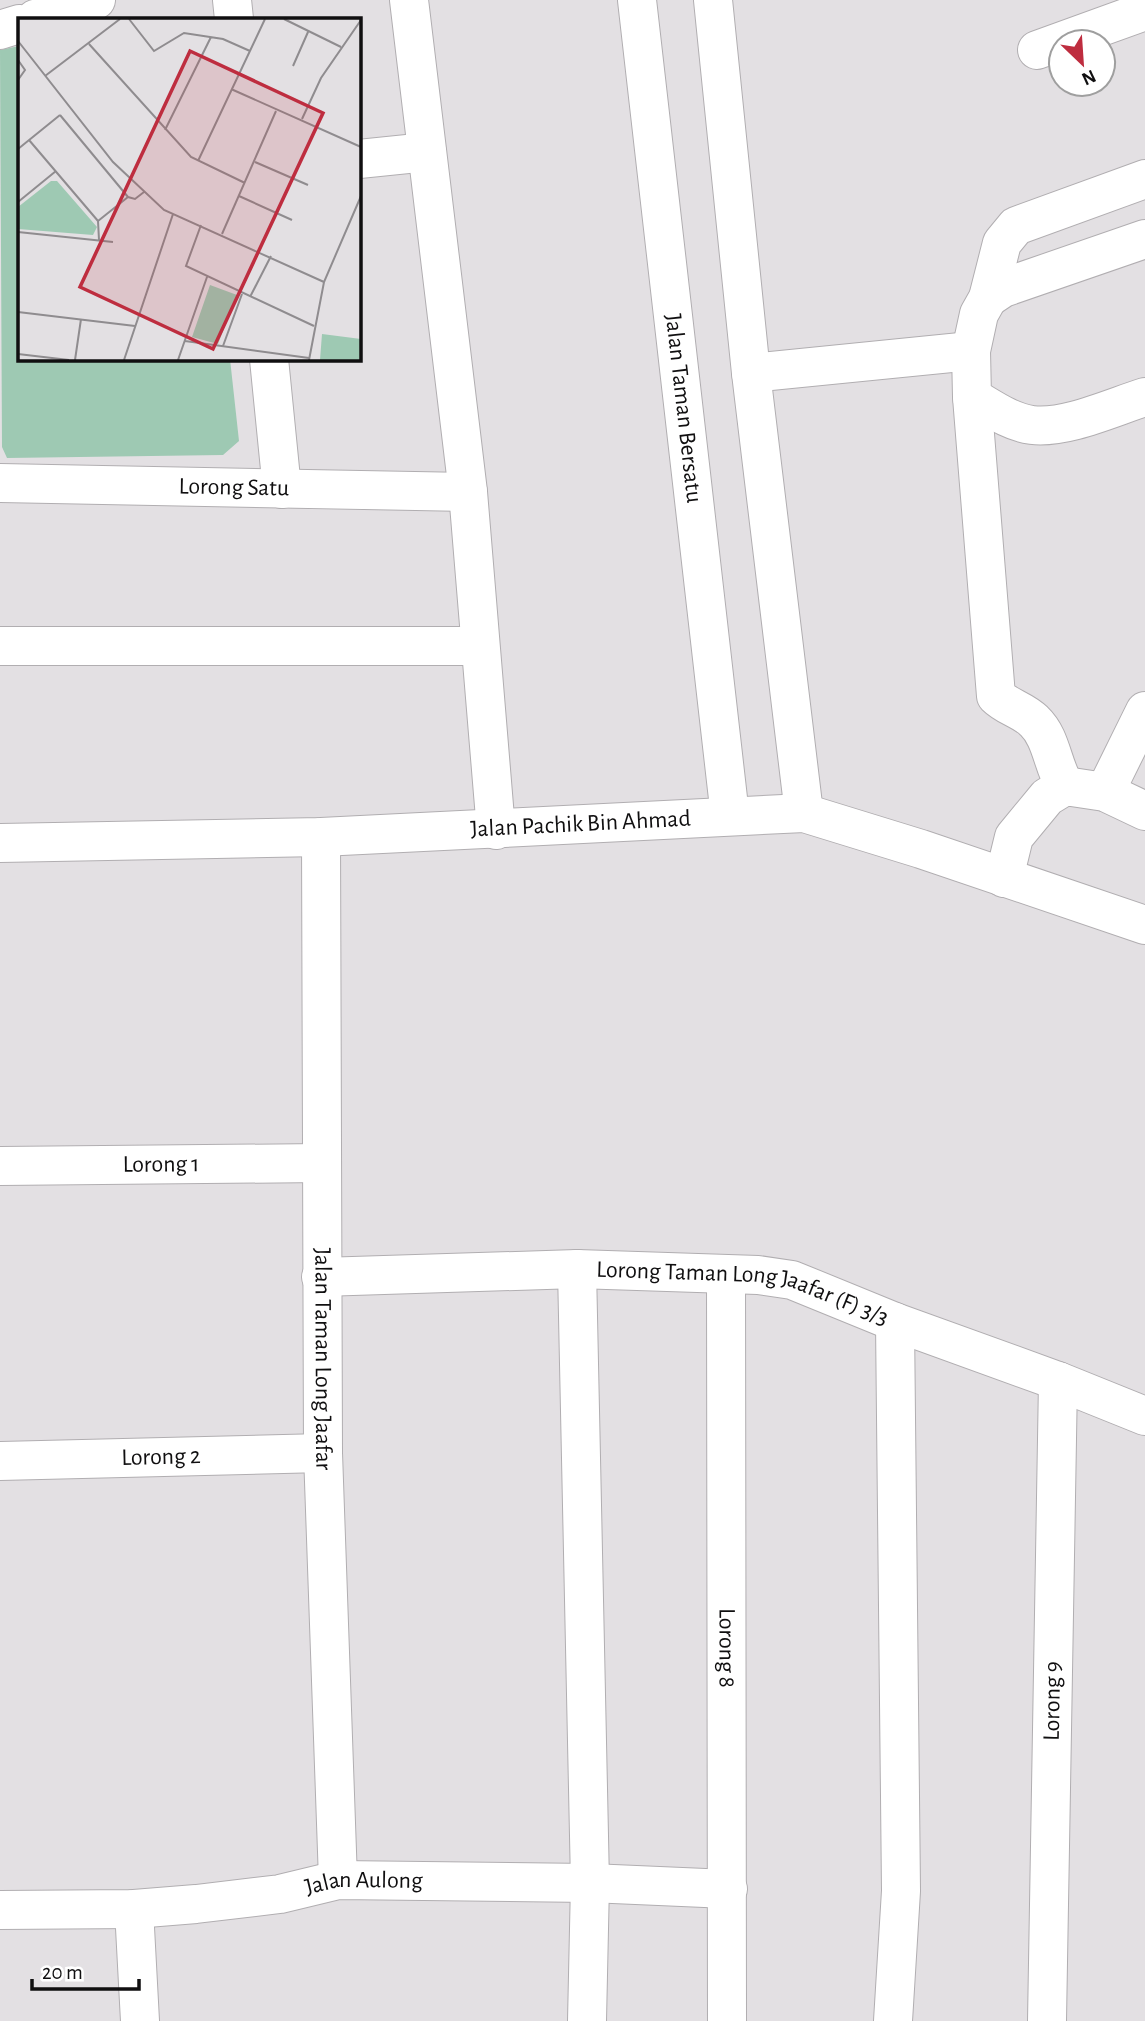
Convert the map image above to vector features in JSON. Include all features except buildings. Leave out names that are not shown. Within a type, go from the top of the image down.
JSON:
[{"type":"street","points":[[39,18],[96,0]]},
{"type":"street","points":[[232,0],[234,18]]},
{"type":"street","points":[[409,0],[468,492],[496,830]]},
{"type":"street","name":"Jalan Taman Bersatu","points":[[637,0],[730,816]]},
{"type":"street","points":[[713,0],[751,373],[804,813]]},
{"type":"street","points":[[1037,50],[1145,12]]},
{"type":"street","points":[[0,30],[18,24]]},
{"type":"street","points":[[360,159],[427,152]]},
{"type":"street","points":[[1065,786],[1055,770],[1050,747],[1043,732],[1032,719],[1005,705],[996,696],[972,397],[971,351],[979,314],[988,298],[1002,243],[1016,226],[1145,179]]},
{"type":"street","points":[[988,298],[1003,289],[1145,239]]},
{"type":"street","points":[[751,373],[971,351]]},
{"type":"street","points":[[269,360],[282,489]]},
{"type":"street","points":[[972,397],[1004,416],[1032,425],[1060,424],[1145,397]]},
{"type":"street","name":"Lorong Satu","points":[[0,483],[468,492]]},
{"type":"street","points":[[0,646],[480,646]]},
{"type":"street","points":[[1105,792],[1145,711]]},
{"type":"street","points":[[1004,878],[1014,837],[1047,797],[1065,786],[1105,792],[1145,811]]},
{"type":"street","name":"Jalan Pachik Bin Ahmad","points":[[0,843],[321,837],[804,813],[1145,925]]},
{"type":"street","name":"Jalan Taman Long Jaafar","points":[[321,837],[323,1453],[338,1880]]},
{"type":"street","name":"Lorong 1","points":[[0,1166],[322,1163]]},
{"type":"street","points":[[577,1269],[590,1883],[587,2021]]},
{"type":"street","name":"Lorong Taman Long Jaafar (F) 3/3","points":[[321,1277],[577,1269],[758,1275],[792,1280],[895,1322],[1058,1381],[1145,1416]]},
{"type":"street","name":"Lorong 8","points":[[726,1275],[727,2021]]},
{"type":"street","points":[[893,2021],[901,1891],[895,1322]]},
{"type":"street","name":"Lorong 9","points":[[1047,2021],[1058,1381]]},
{"type":"street","name":"Lorong 2","points":[[0,1461],[323,1453]]},
{"type":"street","name":"Jalan Aulong","points":[[0,1910],[134,1909],[280,1894],[338,1880],[590,1883],[728,1889]]},
{"type":"street","points":[[134,1909],[140,2021]]},
{"type":"green space","points":[[18,46],[18,360],[230,360],[239,441],[223,455],[7,458],[2,447],[0,50]]}]
